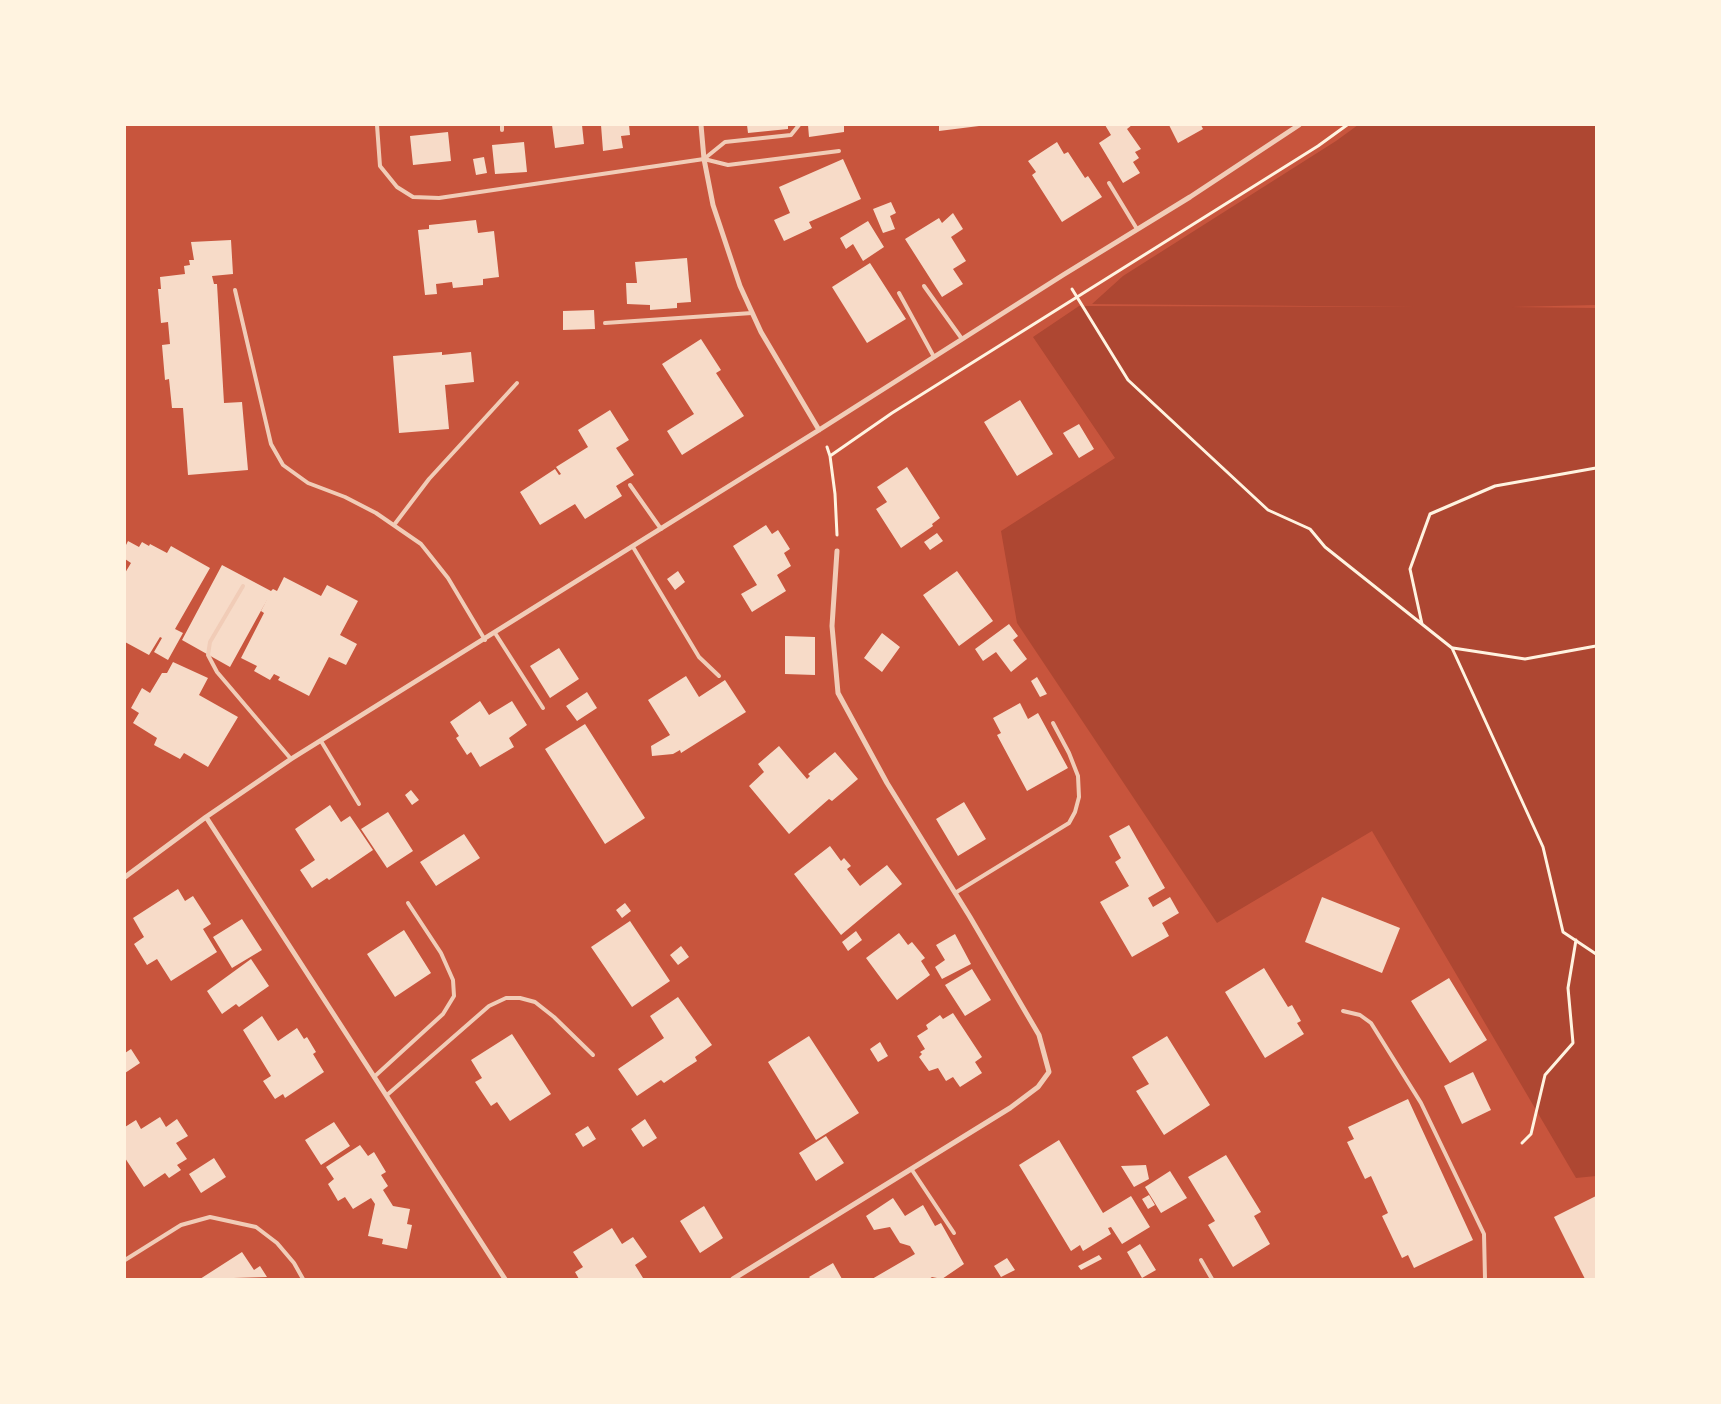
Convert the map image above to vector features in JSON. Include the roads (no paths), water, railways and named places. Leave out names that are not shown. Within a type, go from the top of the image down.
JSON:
[{"type":"street","points":[[701,125],[704,159],[713,205],[725,245],[752,313],[820,430]]},
{"type":"street","points":[[125,877],[206,817],[290,759],[485,640],[820,430],[1063,274],[1190,197],[1298,125]]},
{"type":"street","points":[[733,1279],[1010,1108],[1038,1087],[1049,1072],[1039,1035],[887,783],[838,693],[832,626],[837,551]]},
{"type":"street","points":[[206,817],[505,1279]]},
{"type":"lane","points":[[377,125],[380,166],[397,187],[413,197],[440,198],[704,159],[728,165],[839,151]]},
{"type":"lane","points":[[704,159],[725,142],[791,135],[799,125]]},
{"type":"lane","points":[[1109,183],[1137,229]]},
{"type":"lane","points":[[924,286],[962,339]]},
{"type":"lane","points":[[235,290],[271,444],[283,465],[308,483],[345,496],[394,525],[421,544],[448,578],[485,640]]},
{"type":"lane","points":[[899,293],[934,357]]},
{"type":"lane","points":[[605,323],[752,313]]},
{"type":"lane","points":[[394,525],[429,479],[517,383]]},
{"type":"lane","points":[[630,485],[661,529]]},
{"type":"lane","points":[[633,546],[699,657],[719,676]]},
{"type":"lane","points":[[242,586],[210,642],[208,655],[217,672],[290,759]]},
{"type":"lane","points":[[495,633],[543,708]]},
{"type":"lane","points":[[955,893],[1069,823],[1075,812],[1079,797],[1078,776],[1070,753],[1053,722]]},
{"type":"lane","points":[[321,741],[359,804]]},
{"type":"lane","points":[[374,1076],[443,1014],[454,996],[453,980],[441,953],[408,903]]},
{"type":"lane","points":[[386,1096],[489,1006],[506,998],[520,998],[535,1002],[554,1017],[593,1055]]},
{"type":"lane","points":[[1343,1011],[1360,1015],[1372,1024],[1421,1103],[1484,1234],[1485,1279]]},
{"type":"lane","points":[[912,1170],[954,1233]]},
{"type":"lane","points":[[125,1260],[181,1225],[210,1217],[256,1227],[277,1243],[294,1263],[303,1279]]},
{"type":"lane","points":[[1201,1260],[1212,1279]]}]
